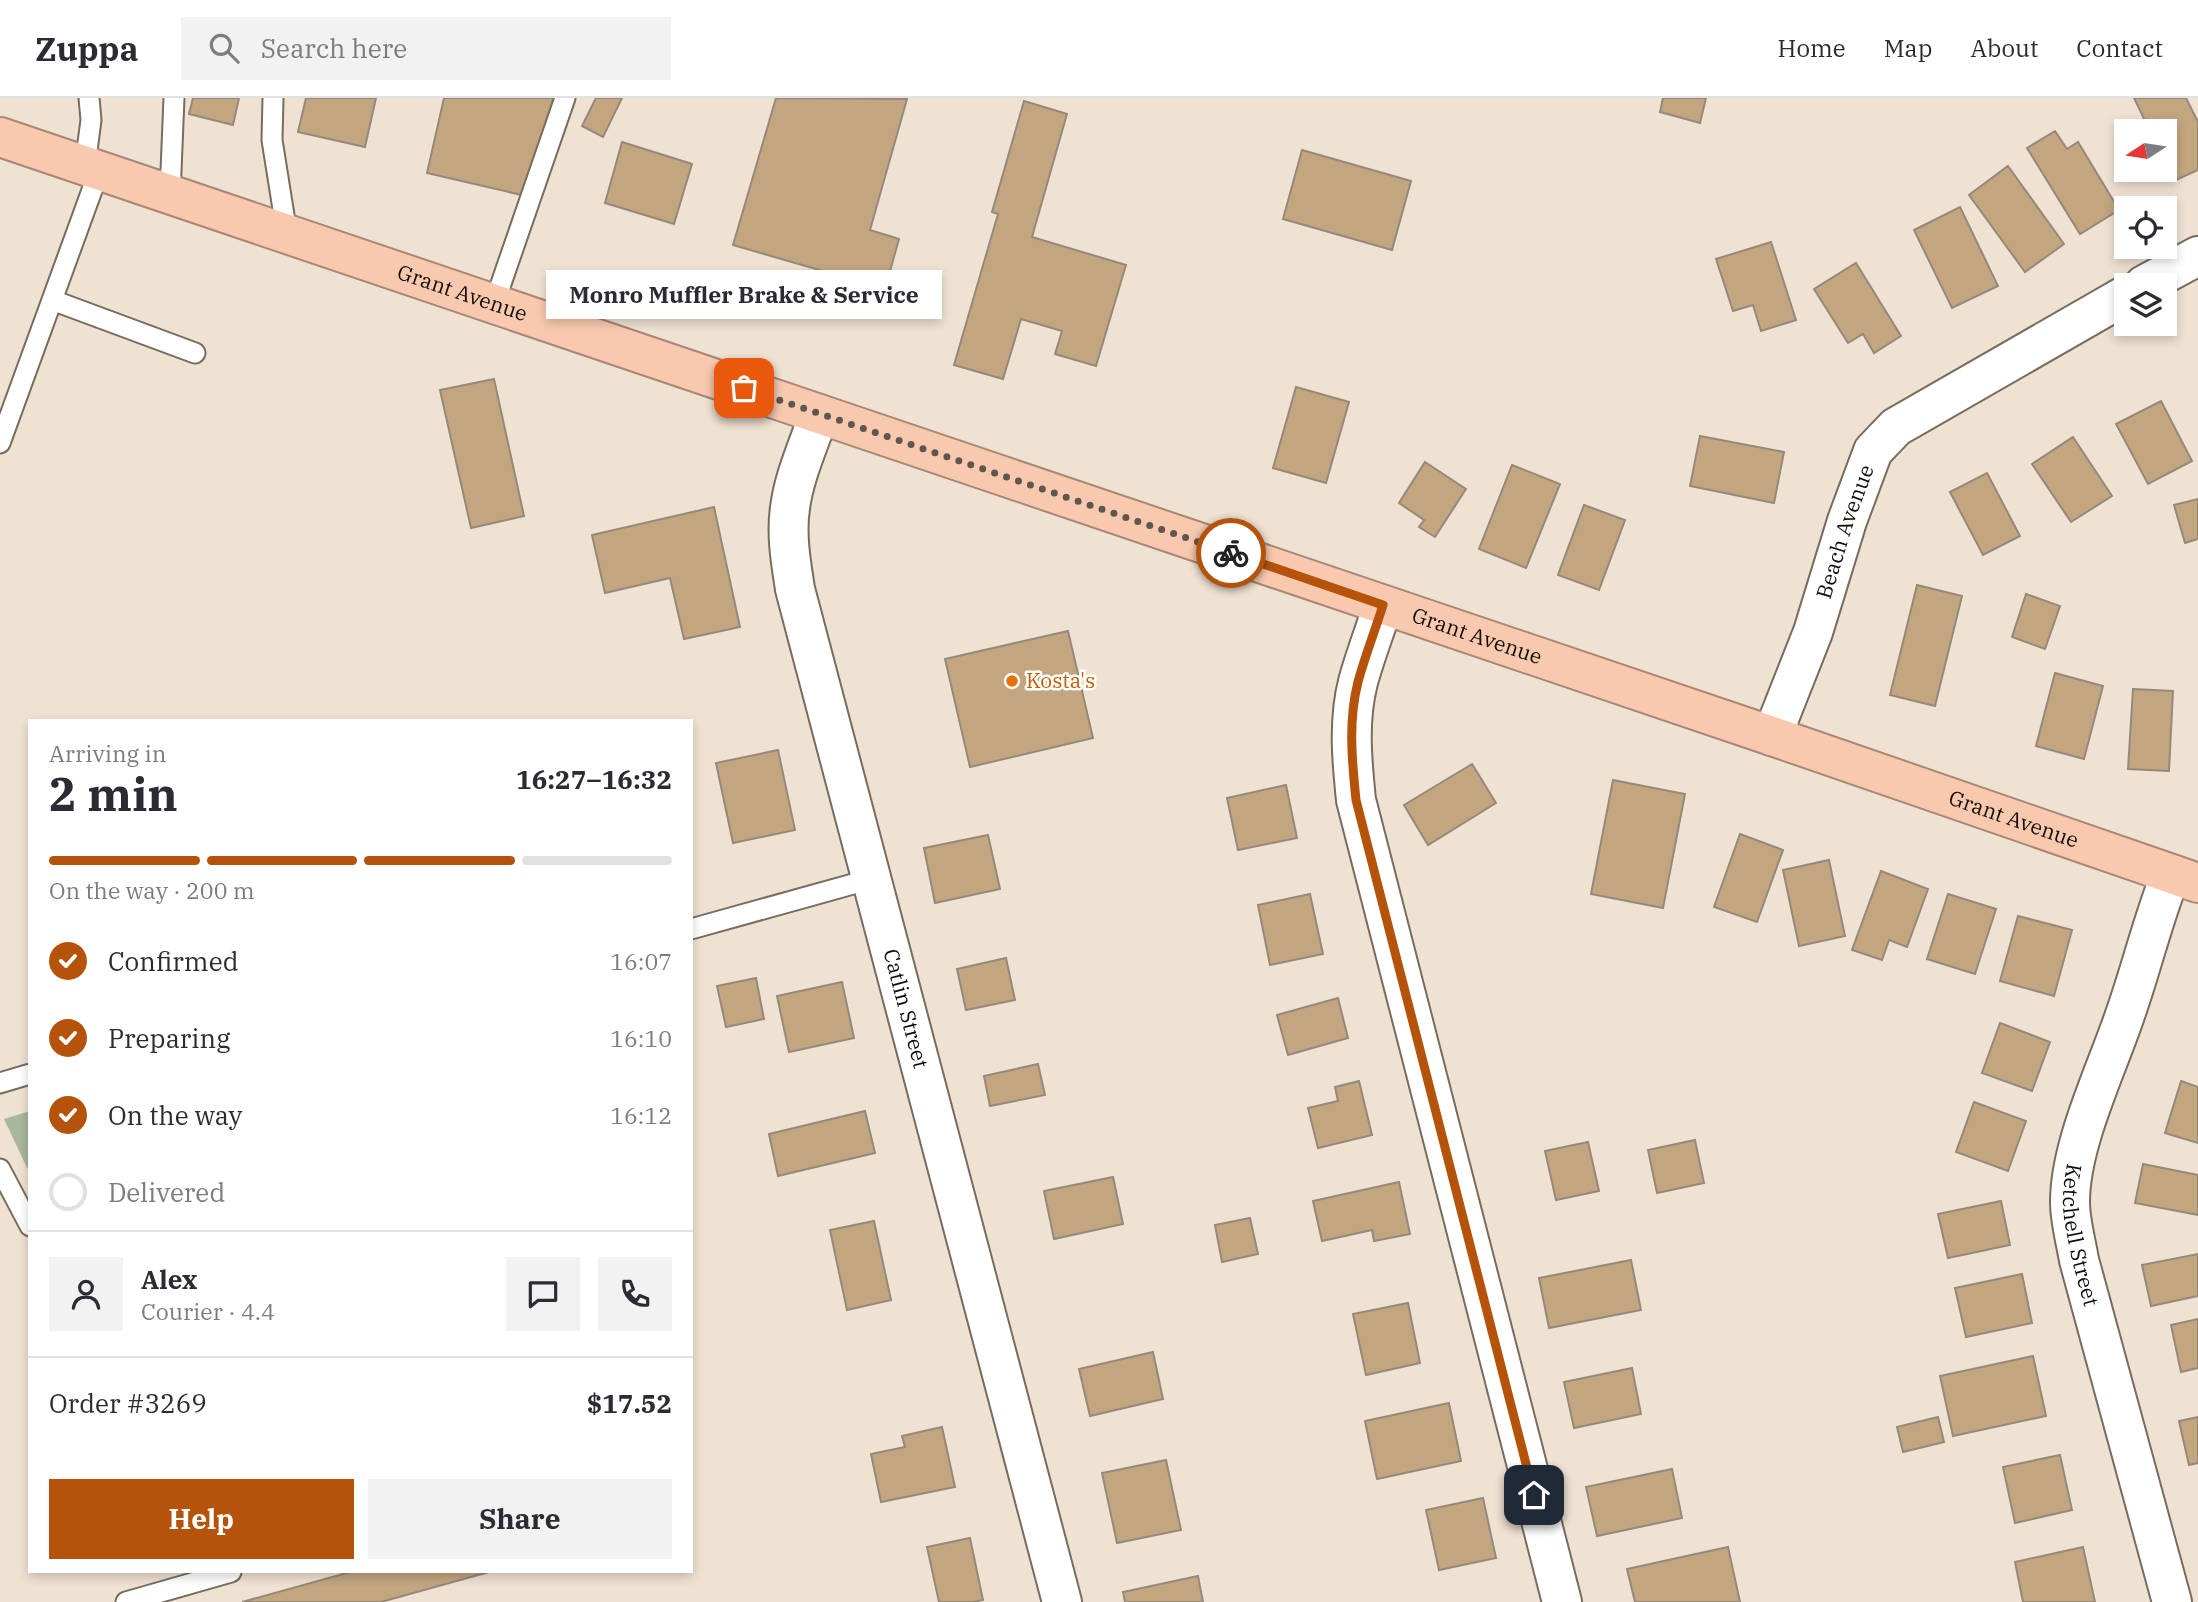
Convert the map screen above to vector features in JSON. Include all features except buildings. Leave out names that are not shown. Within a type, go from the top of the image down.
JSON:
[{"type":"highway","name":"Grant Avenue","points":[[0,137],[1772,736],[2184,879]]},
{"type":"street","points":[[2166,273],[2198,256]]},
{"type":"street","name":"Beach Avenue","points":[[1772,736],[1814,632],[1847,521],[1873,452],[1884,438],[1896,426],[2114,302]]},
{"type":"street","name":"Catlin Street","points":[[819,414],[790,508],[789,552],[795,589],[1062,1602]]},
{"type":"street","points":[[1383,605],[1357,684],[1351,752],[1356,800],[1562,1602]]},
{"type":"street","name":"Ketchell Street","points":[[2172,1602],[2079,1260],[2070,1204],[2072,1175],[2080,1142],[2127,1011],[2157,910],[2184,879]]},
{"type":"lane","points":[[0,443],[52,300],[92,168],[89,98]]},
{"type":"lane","points":[[170,195],[174,98]]},
{"type":"lane","points":[[273,98],[272,140],[287,234]]},
{"type":"lane","points":[[494,304],[565,98]]},
{"type":"lane","points":[[52,300],[195,353]]},
{"type":"lane","points":[[693,928],[871,879]]},
{"type":"lane","points":[[0,1083],[28,1075]]},
{"type":"lane","points":[[0,1169],[28,1222]]},
{"type":"lane","points":[[127,1602],[228,1573]]},
{"type":"green space","points":[[28,1112],[28,1170],[4,1119]]},
{"type":"way so far","points":[[744,388],[1231,553]]},
{"type":"place","name":"Monro Muffler Brake & Service","points":[[744,388]]},
{"type":"place","name":"Kosta's","points":[[1012,681]]},
{"type":"route","points":[[1231,553],[1383,605],[1357,684],[1351,752],[1356,800],[1534,1495]]}]
